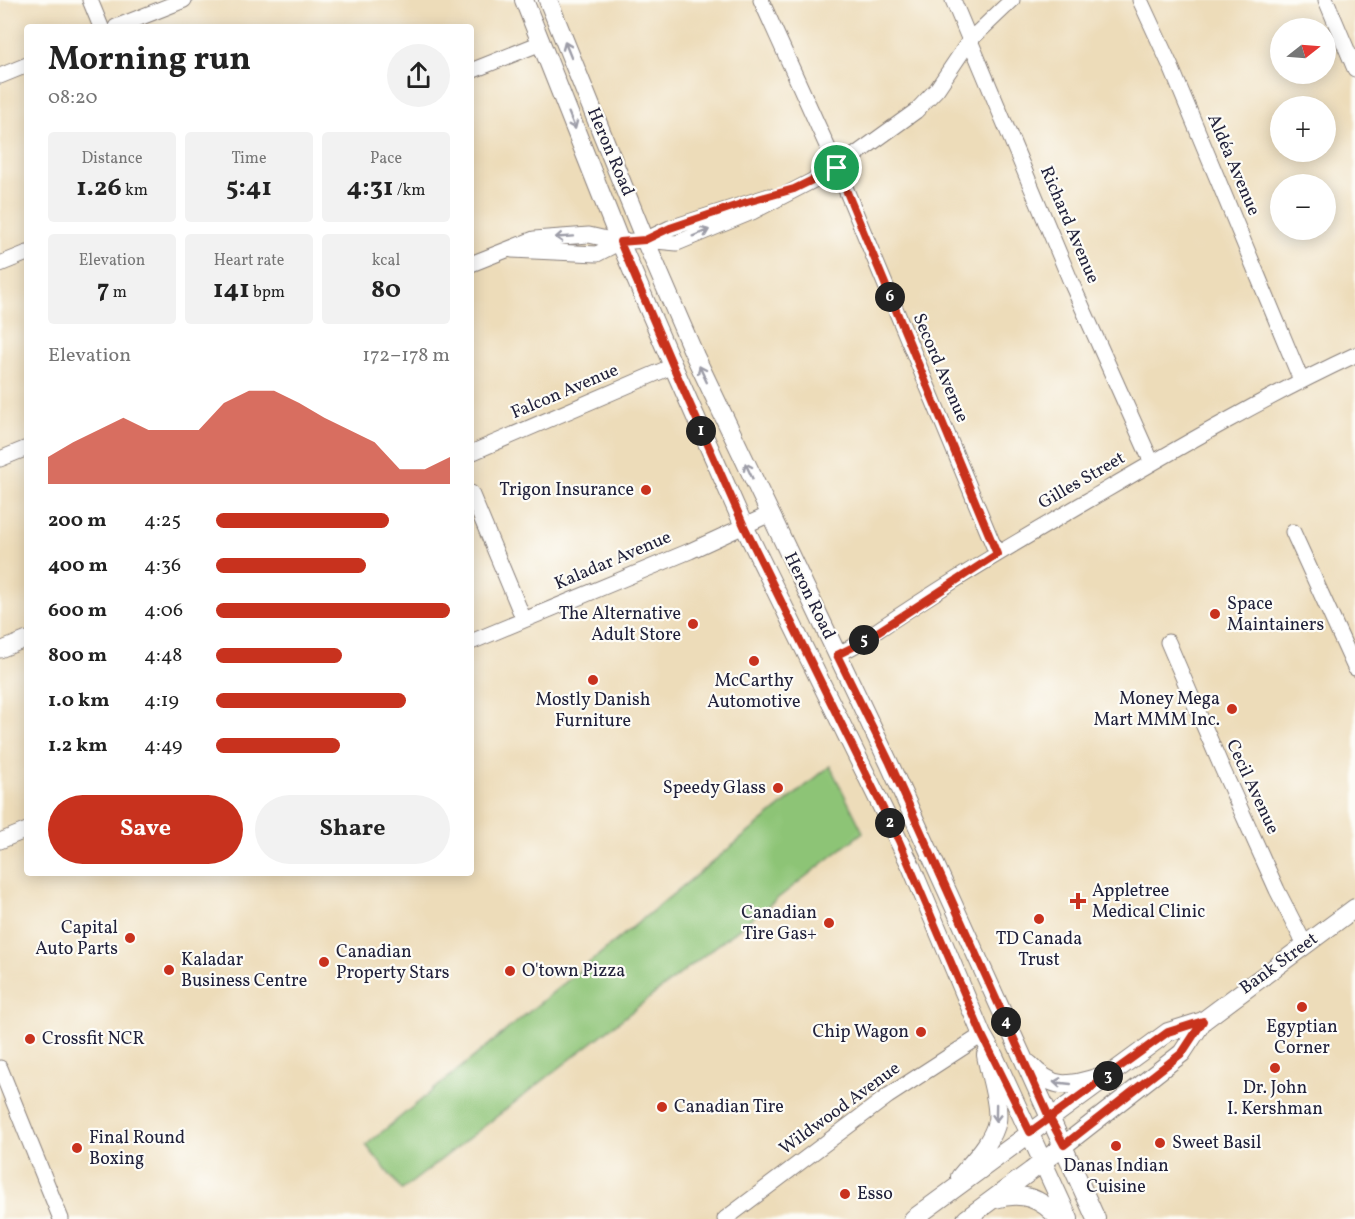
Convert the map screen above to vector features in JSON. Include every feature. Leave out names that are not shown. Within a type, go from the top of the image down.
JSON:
[{"type":"main road","name":"Heron Road","points":[[524,0],[620,242],[744,526],[907,858],[982,1035],[1044,1161],[1069,1219]]},
{"type":"main road","name":"Heron Road","points":[[548,0],[645,240],[695,356],[890,763],[1096,1219]]},
{"type":"main road","name":"Bank Street","points":[[912,1219],[1168,1032],[1203,1021],[1355,908]]},
{"type":"main road","name":"Bank Street","points":[[966,1219],[1182,1053],[1203,1021]]},
{"type":"main road","points":[[945,1195],[981,1151],[997,1121],[982,1035]]},
{"type":"main road","points":[[1021,1055],[1043,1078],[1056,1084],[1072,1084],[1112,1073]]},
{"type":"main road","points":[[991,1201],[1008,1195],[1032,1198],[1047,1206],[1059,1219]]},
{"type":"street","points":[[90,0],[100,24]]},
{"type":"street","points":[[124,24],[184,0]]},
{"type":"street","name":"Secord Avenue","points":[[761,0],[837,168],[997,554]]},
{"type":"street","name":"Richard Avenue","points":[[953,0],[1071,282],[1152,463]]},
{"type":"street","points":[[474,263],[508,250],[597,254],[620,242],[645,240],[677,243],[752,212],[837,168],[916,111],[937,89],[970,40],[1012,0]]},
{"type":"street","name":"Aldéa Avenue","points":[[1140,0],[1176,78],[1301,380]]},
{"type":"street","points":[[1326,0],[1355,69]]},
{"type":"street","points":[[474,70],[541,43]]},
{"type":"street","points":[[0,76],[24,65]]},
{"type":"street","points":[[0,264],[24,254]]},
{"type":"street","name":"Gilles Street","points":[[837,655],[859,644],[997,554],[1152,463],[1301,380],[1355,355]]},
{"type":"street","name":"Falcon Avenue","points":[[474,452],[673,366]]},
{"type":"street","points":[[0,459],[24,449]]},
{"type":"street","points":[[474,500],[524,620]]},
{"type":"street","name":"Kaladar Avenue","points":[[474,641],[675,557],[770,514]]},
{"type":"street","points":[[1293,532],[1355,668]]},
{"type":"street","points":[[0,650],[24,640]]},
{"type":"street","name":"Cecil Avenue","points":[[1168,642],[1277,890],[1305,945]]},
{"type":"street","points":[[0,841],[24,831]]},
{"type":"street","name":"Wildwood Avenue","points":[[725,1219],[888,1096],[982,1035]]},
{"type":"street","points":[[0,1068],[61,1219]]},
{"type":"green space","points":[[830,766],[863,832],[402,1190],[366,1145]]},
{"type":"place","name":"Trigon Insurance","points":[[646,490]]},
{"type":"place","name":"Space Maintainers","points":[[1215,614]]},
{"type":"place","name":"The Alternative Adult Store","points":[[693,624]]},
{"type":"place","name":"McCarthy Automotive","points":[[754,661]]},
{"type":"place","name":"Mostly Danish Furniture","points":[[593,680]]},
{"type":"place","name":"Money Mega Mart MMM Inc.","points":[[1232,709]]},
{"type":"place","name":"Speedy Glass","points":[[778,788]]},
{"type":"place","name":"Appletree Medical Clinic","points":[[1078,901]]},
{"type":"place","name":"TD Canada Trust","points":[[1039,919]]},
{"type":"place","name":"Canadian Tire Gas+","points":[[829,923]]},
{"type":"place","name":"Capital Auto Parts","points":[[130,938]]},
{"type":"place","name":"Canadian Property Stars","points":[[324,962]]},
{"type":"place","name":"Kaladar Business Centre","points":[[169,970]]},
{"type":"place","name":"O'town Pizza","points":[[510,971]]},
{"type":"place","name":"Egyptian Corner","points":[[1302,1007]]},
{"type":"place","name":"Chip Wagon","points":[[921,1032]]},
{"type":"place","name":"Crossfit NCR","points":[[30,1039]]},
{"type":"place","name":"Dr. John I. Kershman","points":[[1275,1068]]},
{"type":"place","name":"Canadian Tire","points":[[662,1107]]},
{"type":"place","name":"Sweet Basil","points":[[1160,1143]]},
{"type":"place","name":"Danas Indian Cuisine","points":[[1116,1146]]},
{"type":"place","name":"Final Round Boxing","points":[[77,1148]]},
{"type":"place","name":"Esso","points":[[845,1194]]},
{"type":"route","points":[[837,168],[794,189],[670,228],[645,240],[620,242],[744,526],[911,866],[982,1035],[1030,1132],[1050,1119],[1168,1032],[1203,1021],[1182,1053],[1064,1145],[1050,1119],[890,763],[837,655],[859,644],[997,554],[837,168]]}]
